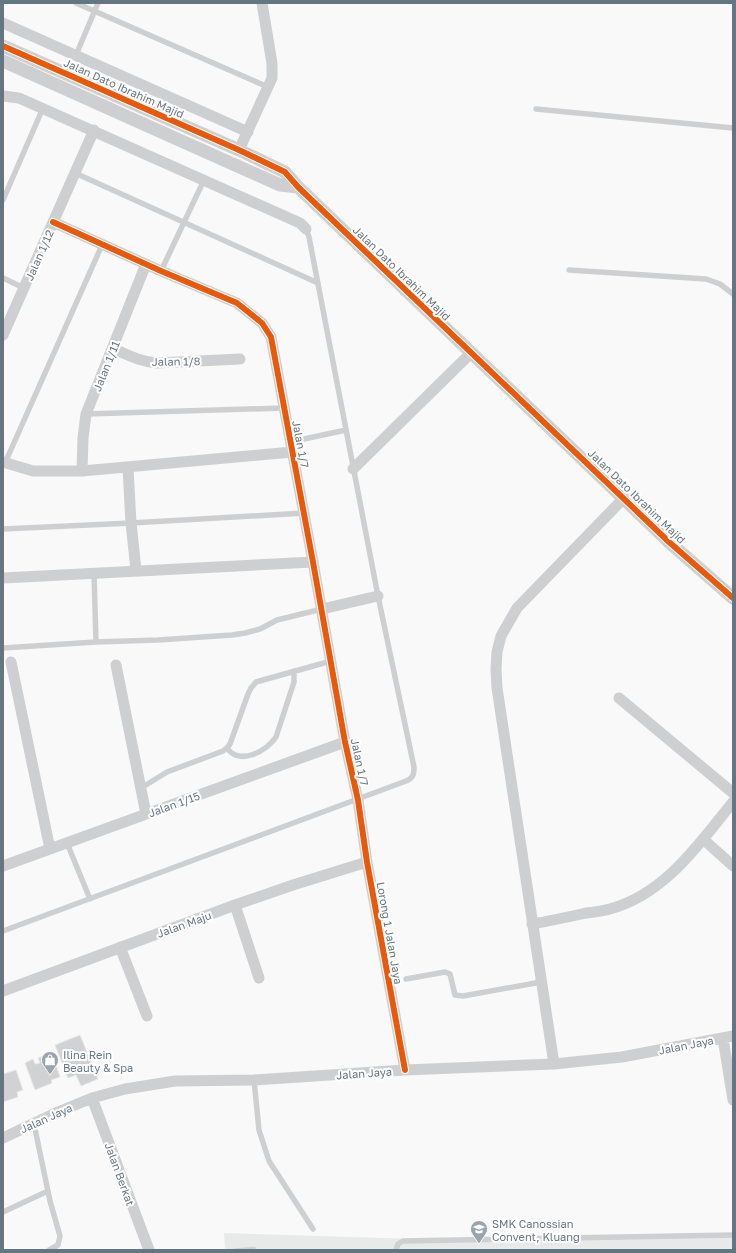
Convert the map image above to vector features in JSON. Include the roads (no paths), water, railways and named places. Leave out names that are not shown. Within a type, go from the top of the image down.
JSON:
[{"type":"street","points":[[239,150],[272,78],[272,63],[262,3]]},
{"type":"street","points":[[3,23],[248,132]]},
{"type":"street","name":"Jalan Dato Ibrahim Majid","points":[[3,46],[239,150],[285,172],[298,187],[669,542],[733,598]]},
{"type":"street","points":[[3,61],[280,185],[298,187]]},
{"type":"street","points":[[3,96],[19,98],[94,130],[300,223],[306,229]]},
{"type":"street","name":"Jalan 1/12","points":[[3,335],[94,130]]},
{"type":"street","name":"Jalan 1/7","points":[[53,222],[161,271],[237,303],[262,323],[270,337],[322,610],[345,742],[358,800]]},
{"type":"street","name":"Jalan 1/11","points":[[82,471],[83,438],[86,414],[114,348],[146,264]]},
{"type":"street","name":"Jalan 1/8","points":[[114,348],[139,360],[157,363],[240,359]]},
{"type":"street","points":[[354,469],[472,353]]},
{"type":"street","points":[[4,464],[33,471],[82,471],[128,468],[291,447]]},
{"type":"street","points":[[128,468],[131,523],[136,570]]},
{"type":"street","points":[[554,1064],[497,688],[496,658],[500,636],[517,608],[624,498]]},
{"type":"street","points":[[3,578],[94,572],[313,562]]},
{"type":"street","points":[[322,610],[378,596]]},
{"type":"street","points":[[11,662],[50,849]]},
{"type":"street","points":[[116,665],[146,814]]},
{"type":"street","points":[[619,698],[733,793]]},
{"type":"street","name":"Jalan 1/15","points":[[3,866],[345,742]]},
{"type":"street","name":"Lorong 1 Jalan Jaya","points":[[358,800],[367,862],[405,1070]]},
{"type":"street","points":[[532,924],[611,909],[646,893],[677,869],[703,840],[733,802]]},
{"type":"street","points":[[703,840],[733,866]]},
{"type":"street","name":"Jalan Maju","points":[[3,991],[235,905],[367,862]]},
{"type":"street","points":[[235,905],[259,978]]},
{"type":"street","points":[[120,947],[147,1016]]},
{"type":"street","points":[[728,1037],[733,1100]]},
{"type":"street","name":"Jalan Jaya","points":[[3,1138],[92,1098],[125,1089],[175,1081],[254,1080],[405,1070],[554,1064],[622,1057],[728,1037]]},
{"type":"street","name":"Jalan Berkat","points":[[92,1098],[148,1250]]},
{"type":"lane","points":[[76,3],[268,87]]},
{"type":"lane","points":[[76,55],[98,3]]},
{"type":"lane","points":[[3,200],[43,108]]},
{"type":"lane","points":[[536,109],[733,128]]},
{"type":"lane","points":[[75,173],[318,283]]},
{"type":"lane","points":[[161,271],[204,180]]},
{"type":"lane","points":[[3,931],[406,782],[412,778],[414,774],[414,767],[378,596],[309,237],[306,229]]},
{"type":"lane","points":[[4,464],[102,244]]},
{"type":"lane","points":[[569,270],[706,279],[720,284],[733,294]]},
{"type":"lane","points":[[3,278],[24,288]]},
{"type":"lane","points":[[86,414],[284,408]]},
{"type":"lane","points":[[291,447],[346,430]]},
{"type":"lane","points":[[3,529],[304,513]]},
{"type":"lane","points":[[94,572],[96,642]]},
{"type":"lane","points":[[3,648],[158,640],[245,633],[260,629],[277,620],[322,610]]},
{"type":"lane","points":[[140,788],[167,772],[223,751],[227,748],[230,744],[248,694],[256,682],[331,660]]},
{"type":"lane","points":[[227,748],[230,753],[241,756],[249,756],[255,754],[272,743],[276,737],[294,682],[294,671]]},
{"type":"lane","points":[[67,843],[90,899]]},
{"type":"lane","points":[[406,978],[445,972],[450,974],[455,995],[463,996],[541,982]]},
{"type":"lane","points":[[254,1080],[259,1130],[269,1160],[313,1229]]},
{"type":"lane","points":[[34,1124],[48,1191],[60,1236],[58,1246],[49,1250]]},
{"type":"lane","points":[[3,1212],[48,1191]]},
{"type":"lane","points":[[396,1250],[398,1244],[403,1241],[733,1235]]},
{"type":"place","name":"Ilina Rein Beauty & Spa","points":[[50,1075]]},
{"type":"place","name":"SMK Canossian Convent, Kluang","points":[[479,1244]]}]
